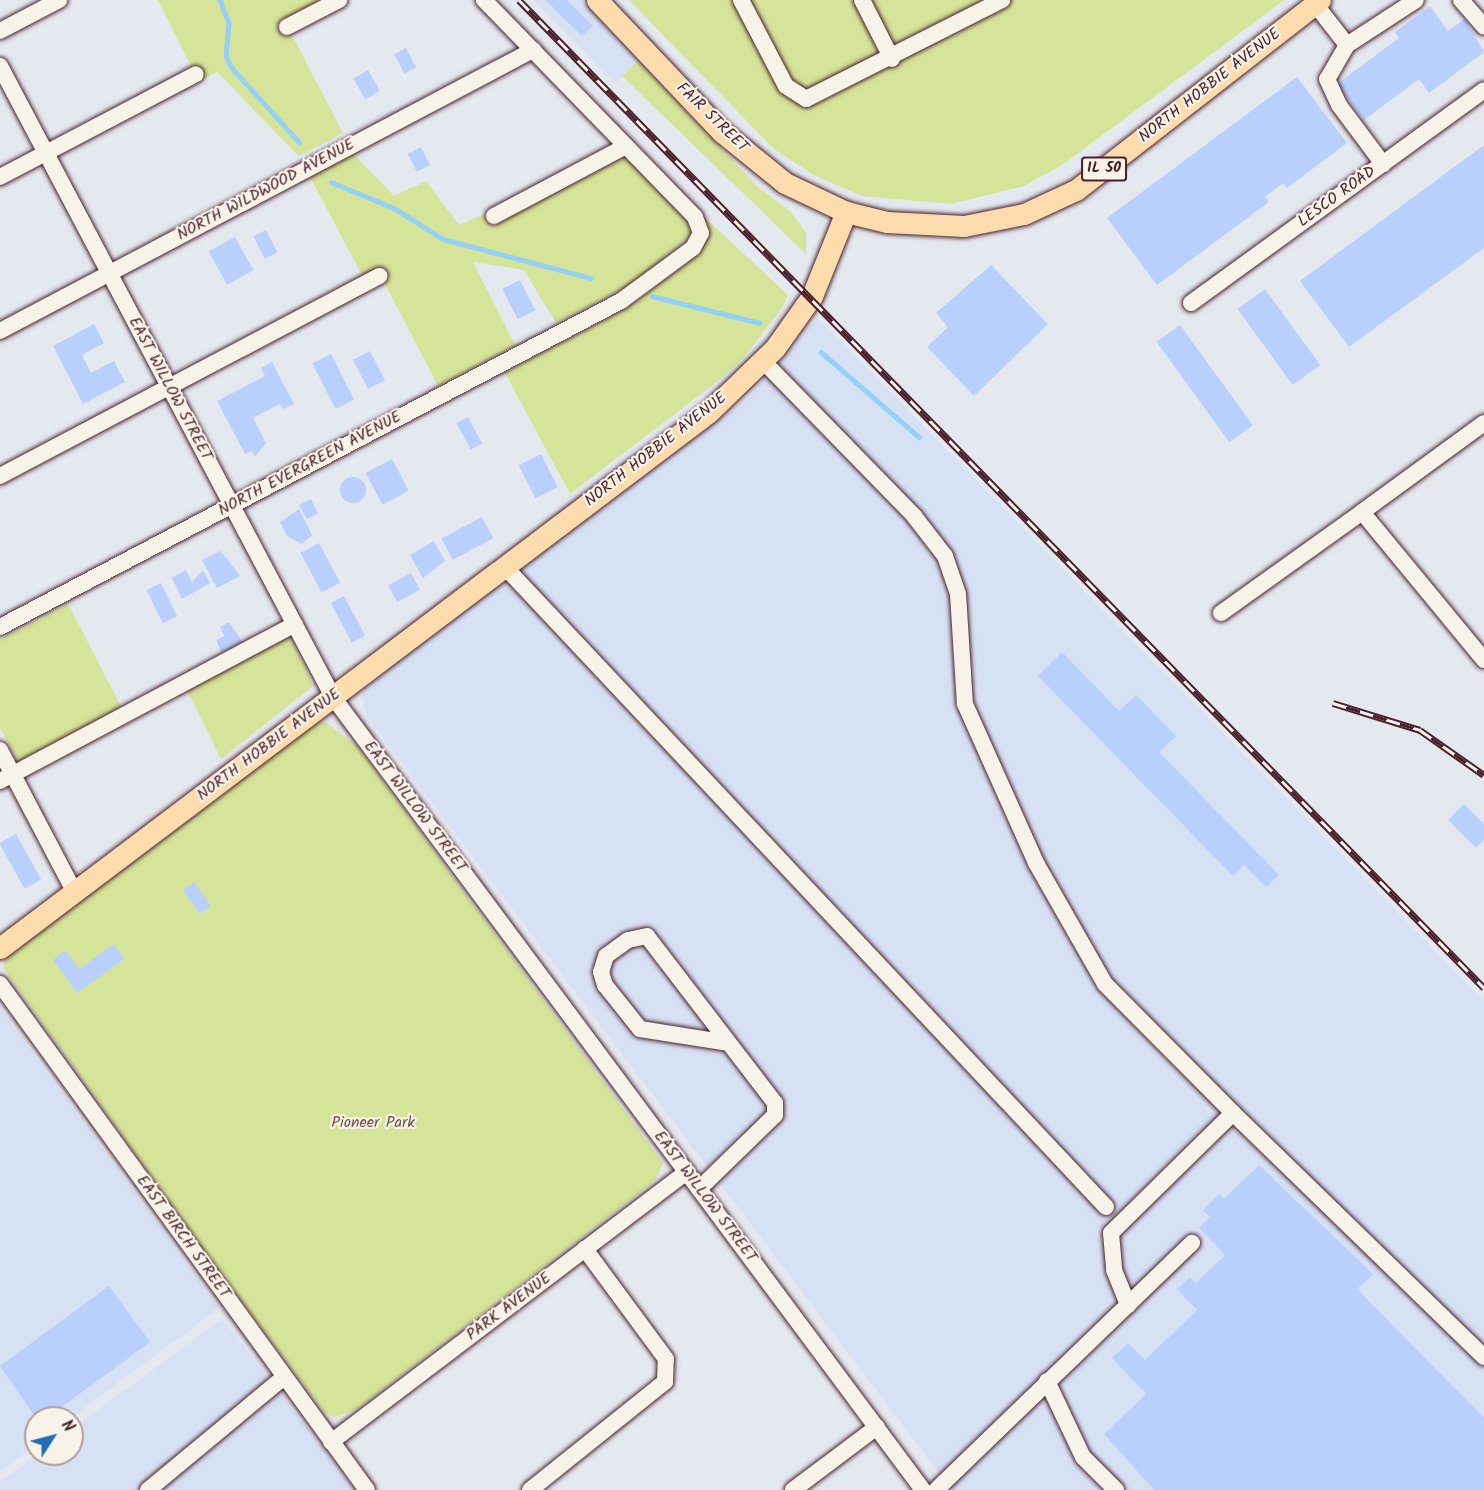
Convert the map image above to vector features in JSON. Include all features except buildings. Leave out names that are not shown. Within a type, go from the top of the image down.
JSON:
[{"type":"main road","name":"FAIR STREET","points":[[597,0],[722,132],[785,183],[846,212]]},
{"type":"main road","name":"NORTH HOBBIE AVENUE","points":[[0,948],[708,413],[762,360],[812,296],[846,212],[887,222],[964,226],[996,222],[1050,204],[1101,171],[1317,2]]},
{"type":"street","points":[[0,31],[58,0]]},
{"type":"street","points":[[287,27],[339,0]]},
{"type":"street","points":[[484,0],[626,146],[494,216]]},
{"type":"street","points":[[741,0],[795,96],[822,96],[1002,0]]},
{"type":"street","points":[[862,0],[892,59]]},
{"type":"street","points":[[1383,164],[1339,105],[1327,79],[1347,45],[1416,0]]},
{"type":"street","points":[[1461,0],[1484,27]]},
{"type":"street","points":[[1317,2],[1347,45]]},
{"type":"street","name":"NORTH WILDWOOD AVENUE","points":[[0,331],[532,50]]},
{"type":"street","name":"EAST WILLOW STREET","points":[[0,66],[333,697],[923,1490]]},
{"type":"street","points":[[0,177],[196,74]]},
{"type":"street","name":"LESCO ROAD","points":[[1191,303],[1484,90]]},
{"type":"street","name":"NORTH EVERGREEN AVENUE","points":[[0,627],[621,301],[675,263],[701,233],[695,217],[626,146]]},
{"type":"street","points":[[0,476],[379,276]]},
{"type":"street","points":[[762,360],[914,516],[945,556],[958,594],[965,704],[1035,863],[1105,984],[1233,1113],[1484,1357]]},
{"type":"street","points":[[1221,613],[1484,423]]},
{"type":"street","points":[[1362,512],[1484,660]]},
{"type":"street","points":[[505,567],[1106,1207]]},
{"type":"street","points":[[6,778],[295,624]]},
{"type":"street","points":[[0,750],[6,778],[75,892]]},
{"type":"street","points":[[699,1189],[775,1115],[775,1103],[647,936],[628,940],[606,956],[601,972],[605,984],[640,1029],[728,1043]]},
{"type":"street","name":"EAST BIRCH STREET","points":[[0,984],[367,1490]]},
{"type":"street","points":[[1128,1305],[1114,1270],[1111,1233],[1233,1113]]},
{"type":"street","name":"PARK AVENUE","points":[[331,1442],[687,1172]]},
{"type":"street","points":[[936,1490],[1192,1243]]},
{"type":"street","points":[[530,1490],[665,1382],[666,1359],[585,1249]]},
{"type":"street","points":[[148,1490],[284,1377]]},
{"type":"street","points":[[1047,1381],[1083,1457],[1116,1490]]},
{"type":"street","points":[[792,1490],[877,1427]]},
{"type":"shaded area","points":[[534,0],[582,0],[638,61],[615,84]]},
{"type":"shaded area","points":[[818,318],[1484,1001],[1484,1490],[952,1490],[367,717],[362,694],[369,683],[748,398]]},
{"type":"shaded area","points":[[0,1008],[219,1308],[84,1408],[84,1406],[24,1406],[24,1454],[0,1471]]},
{"type":"shaded area","points":[[222,1319],[356,1490],[0,1490],[0,1482],[24,1464],[84,1466],[84,1420]]},
{"type":"green space","points":[[158,0],[327,0],[285,22],[343,133],[299,156],[217,72],[199,82]]},
{"type":"green space","points":[[629,0],[1284,0],[1062,165],[1024,186],[951,204],[862,196],[812,174],[774,149]]},
{"type":"green space","points":[[638,61],[759,188],[791,212],[806,233],[806,254],[622,76]]},
{"type":"green space","points":[[352,152],[394,196],[426,181],[459,225],[624,154],[689,217],[693,233],[638,281],[556,323],[524,270],[473,262],[515,345],[438,386],[378,270],[363,277],[309,175]]},
{"type":"green space","points":[[703,216],[788,295],[782,308],[742,360],[718,381],[570,494],[505,373],[629,307],[689,261]]},
{"type":"green space","points":[[68,604],[123,710],[20,765],[0,727],[0,639]]},
{"type":"green space","points":[[289,633],[313,686],[221,759],[186,688]]},
{"type":"green space","name":"Pioneer Park","points":[[324,721],[357,746],[663,1163],[655,1181],[357,1409],[335,1417],[325,1413],[218,1269],[3,968],[5,959],[314,723]]},
{"type":"waterway","points":[[220,0],[229,23],[226,56],[232,68],[299,142]]},
{"type":"waterway","points":[[331,182],[394,208],[443,239],[591,278]]},
{"type":"waterway","points":[[652,296],[760,323]]},
{"type":"waterway","points":[[821,352],[919,437]]},
{"type":"railway","points":[[519,0],[1484,988]]},
{"type":"railway","points":[[1333,703],[1420,730],[1484,775]]}]
